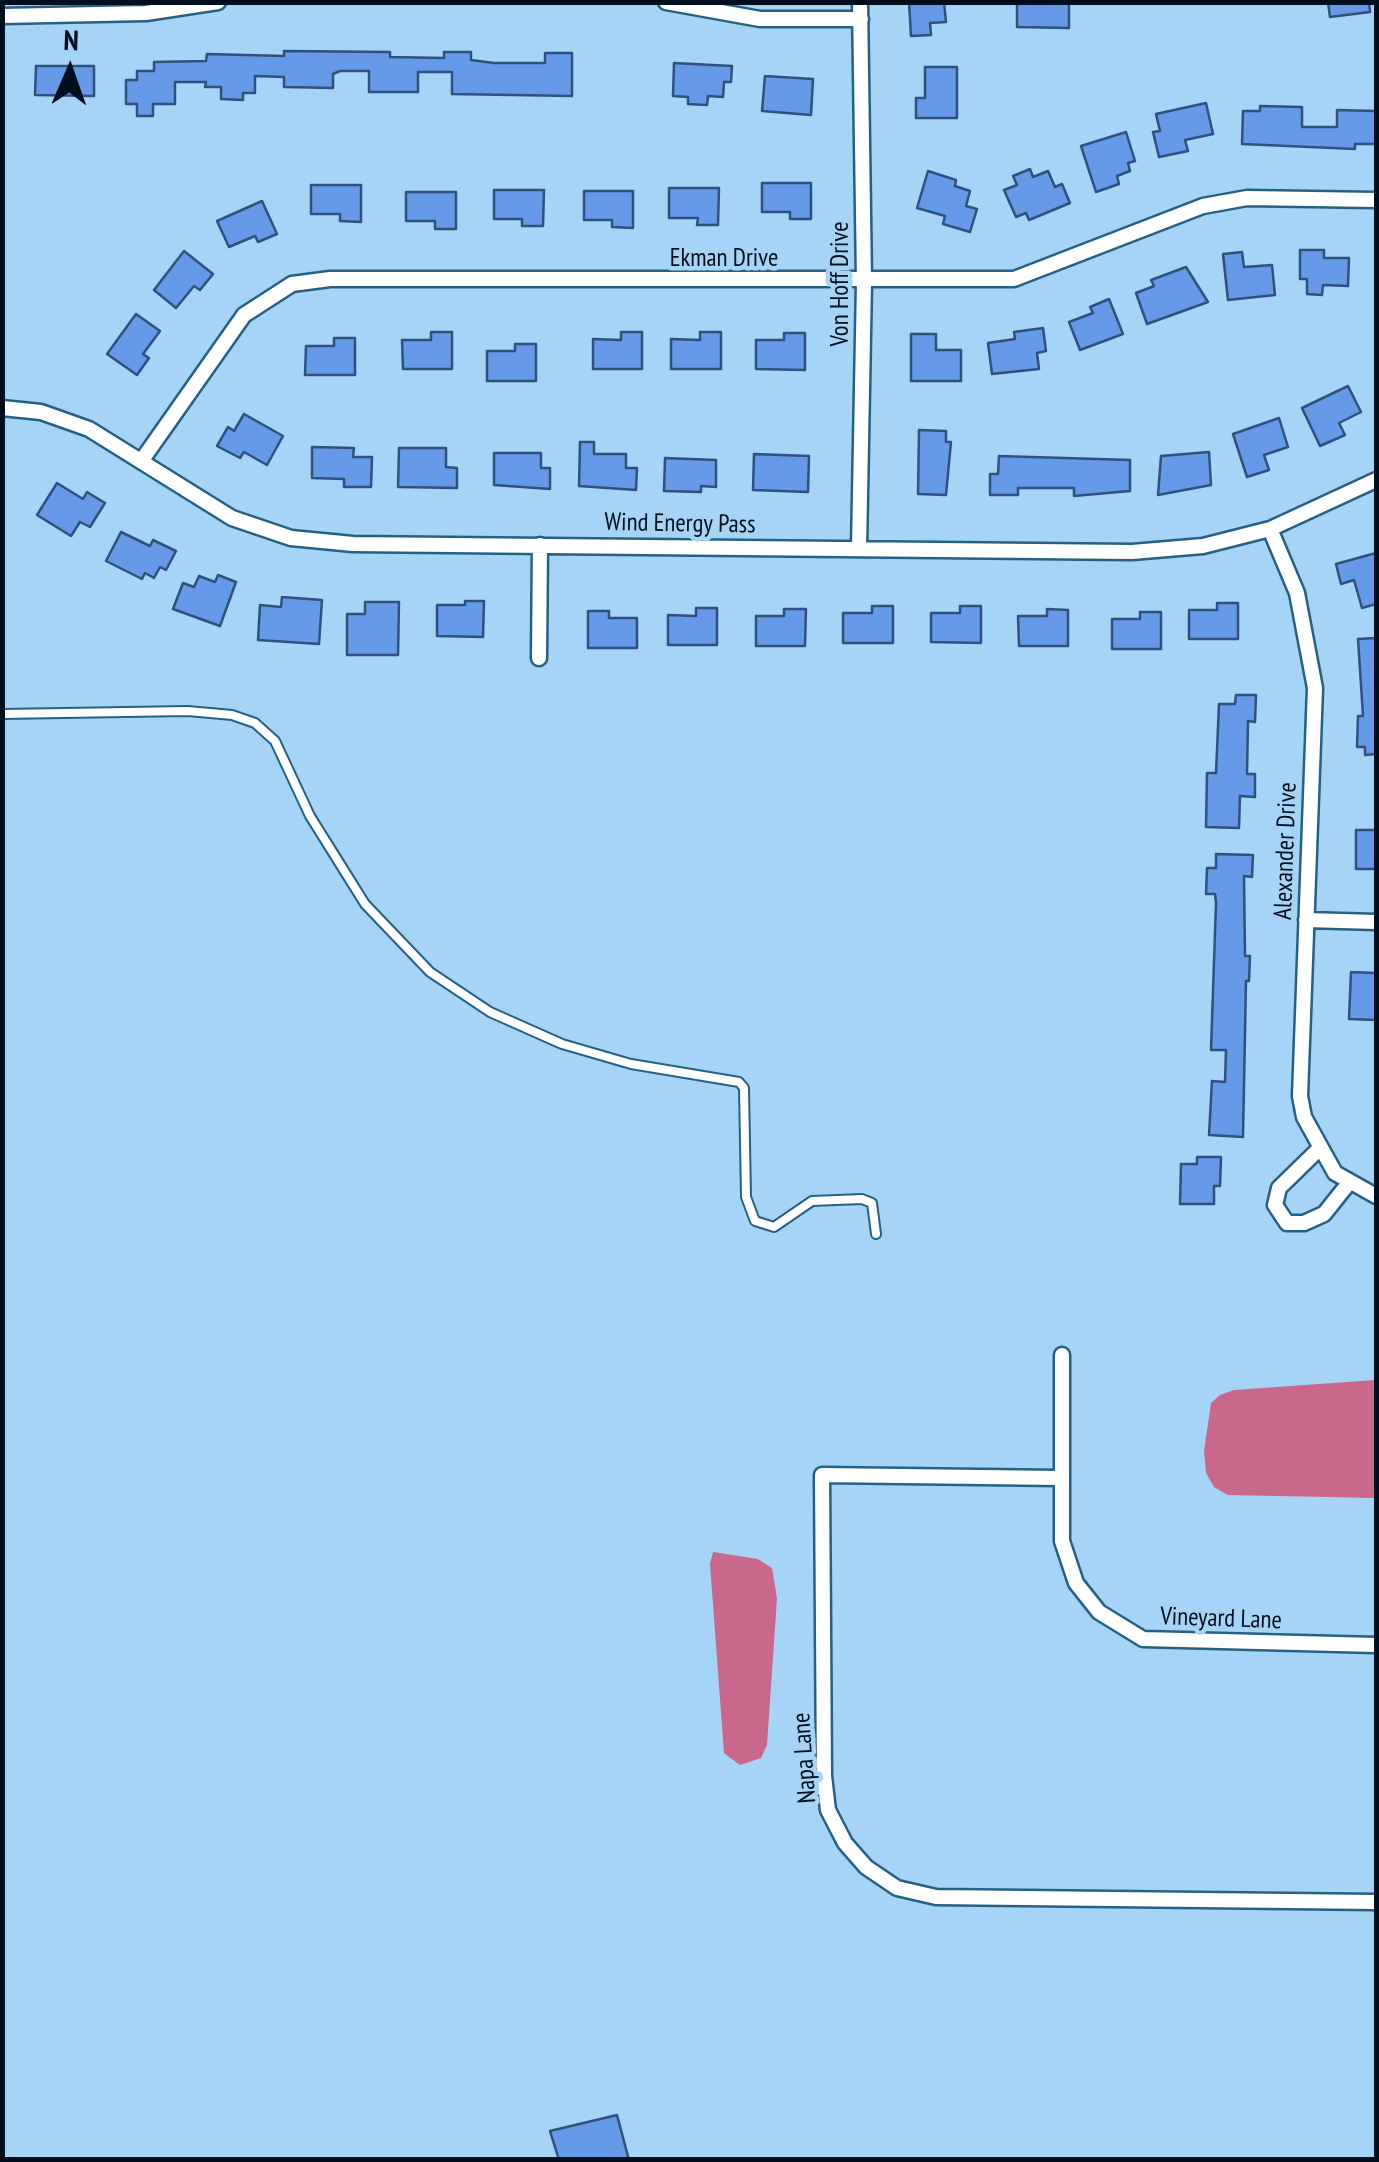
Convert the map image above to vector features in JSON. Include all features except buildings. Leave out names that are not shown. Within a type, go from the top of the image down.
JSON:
[{"type":"street","points":[[2,16],[130,14],[218,2]]},
{"type":"street","points":[[666,2],[760,19],[861,19]]},
{"type":"street","name":"Von Hoff Drive","points":[[858,548],[864,282],[860,2]]},
{"type":"street","name":"Ekman Drive","points":[[142,460],[244,315],[292,284],[330,279],[1014,279],[1203,206],[1247,198],[1376,200]]},
{"type":"street","name":"Wind Energy Pass","points":[[2,408],[41,412],[89,428],[232,518],[290,538],[353,544],[1132,552],[1202,546],[1270,529],[1376,480]]},
{"type":"street","name":"Alexander Drive","points":[[1270,529],[1300,607],[1315,688],[1300,1096],[1304,1117],[1320,1148],[1334,1173],[1348,1184]]},
{"type":"street","points":[[538,658],[540,545]]},
{"type":"street","points":[[1306,920],[1376,922]]},
{"type":"street","points":[[1320,1148],[1279,1188],[1274,1205],[1286,1222],[1304,1223],[1324,1214],[1348,1184],[1376,1196]]},
{"type":"street","name":"Vineyard Lane","points":[[1062,1355],[1062,1541],[1076,1583],[1099,1612],[1144,1639],[1376,1646]]},
{"type":"street","name":"Napa Lane","points":[[1060,1478],[822,1475],[824,1776],[828,1810],[845,1842],[866,1867],[897,1888],[936,1897],[1376,1902]]},
{"type":"lane","points":[[2,714],[188,711],[232,715],[255,723],[275,741],[310,816],[366,904],[430,972],[490,1012],[562,1044],[631,1064],[739,1082],[744,1088],[746,1197],[754,1220],[774,1227],[812,1200],[862,1198],[872,1203],[876,1234]]},
{"type":"shaded area","points":[[1376,1380],[1376,1498],[1228,1495],[1214,1487],[1206,1473],[1204,1451],[1211,1403],[1220,1395],[1234,1390]]},
{"type":"shaded area","points":[[713,1552],[758,1559],[772,1568],[777,1598],[767,1745],[761,1758],[740,1765],[724,1753],[710,1564]]}]
